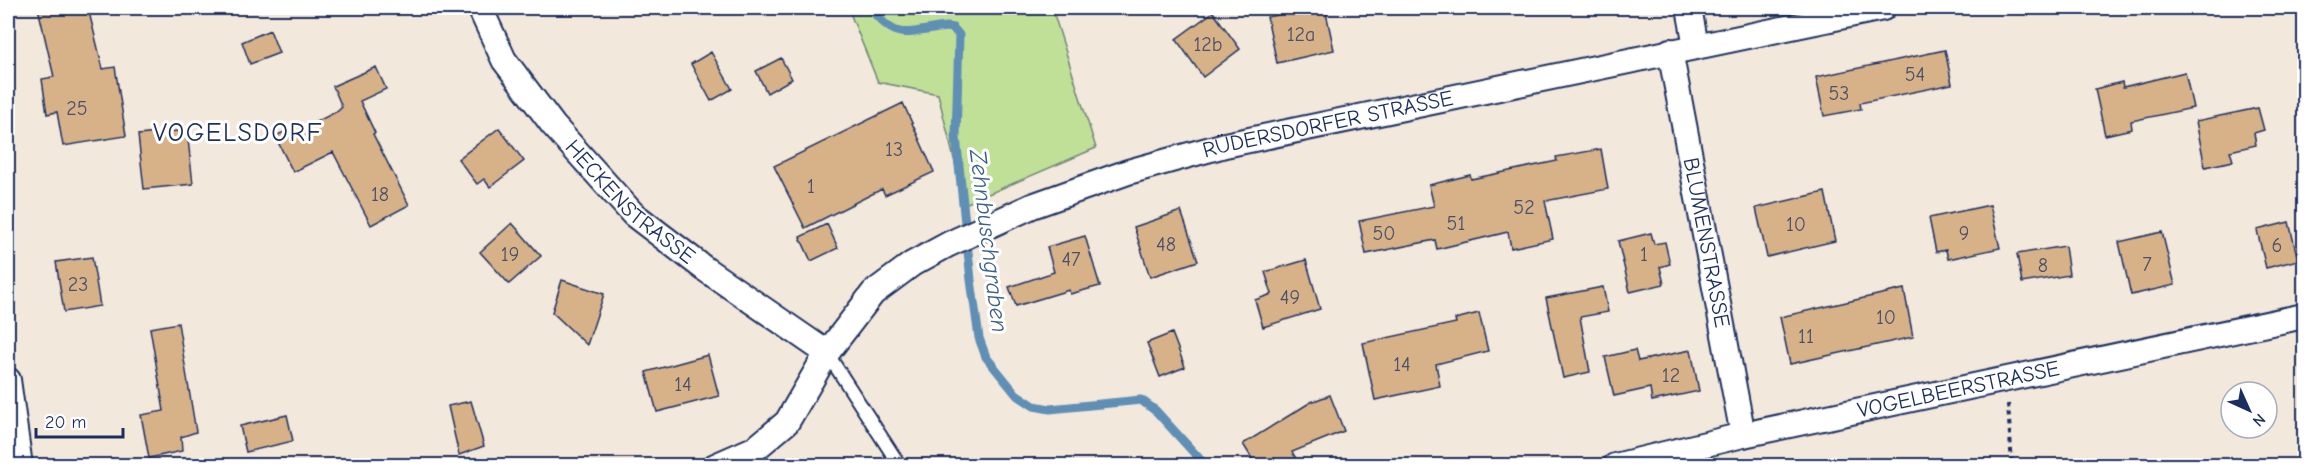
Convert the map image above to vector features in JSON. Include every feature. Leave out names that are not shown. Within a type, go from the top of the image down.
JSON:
[{"type":"street","name":"HECKENSTRASSE","points":[[480,8],[504,60],[553,125],[633,214],[705,269],[826,353]]},
{"type":"street","points":[[1689,8],[1696,46]]},
{"type":"street","name":"RÜDERSDORFER STRASSE","points":[[718,465],[756,448],[787,422],[826,353],[873,293],[912,264],[984,227],[1032,206],[1128,172],[1226,145],[1883,8]]},
{"type":"street","name":"BLUMENSTRASSE","points":[[1670,51],[1743,435]]},
{"type":"street","name":"VOGELBEERSTRASSE","points":[[1615,465],[1743,435],[2304,316]]},
{"type":"street","points":[[8,380],[20,465]]},
{"type":"lane","points":[[826,353],[900,465]]},
{"type":"path","points":[[2006,379],[2012,465]]},
{"type":"green space","points":[[848,8],[1052,8],[1096,148],[965,204],[938,94],[878,82]]},
{"type":"building","points":[[38,8],[88,8],[103,69],[115,67],[126,136],[63,146],[57,112],[47,114],[42,79],[54,77]]},
{"type":"building","points":[[1311,8],[1325,8],[1334,50],[1277,63],[1267,17]]},
{"type":"building","points":[[1213,12],[1240,49],[1203,77],[1176,39]]},
{"type":"building","points":[[270,30],[279,53],[250,64],[242,42]]},
{"type":"building","points":[[1945,50],[1952,84],[1860,103],[1861,109],[1824,116],[1816,77]]},
{"type":"building","points":[[711,52],[732,89],[711,101],[691,64]]},
{"type":"building","points":[[781,58],[792,79],[767,93],[756,71]]},
{"type":"building","points":[[376,67],[386,89],[360,101],[375,133],[373,134],[409,205],[371,225],[333,152],[293,172],[275,136],[291,129],[298,131],[338,111],[342,107],[333,86]]},
{"type":"building","points":[[2185,72],[2193,108],[2131,121],[2132,129],[2105,135],[2095,89],[2122,82],[2123,87]]},
{"type":"building","points":[[903,103],[934,172],[885,195],[882,189],[805,228],[774,166]]},
{"type":"building","points":[[2258,108],[2264,130],[2254,133],[2256,145],[2230,151],[2233,161],[2205,167],[2196,121]]},
{"type":"building","points":[[499,128],[524,161],[490,187],[484,179],[477,184],[458,159]]},
{"type":"building","points":[[187,130],[193,184],[144,189],[138,135]]},
{"type":"building","points":[[1601,149],[1608,189],[1545,201],[1553,239],[1511,248],[1508,232],[1437,249],[1435,240],[1366,254],[1359,221],[1434,206],[1429,185],[1470,175],[1471,179],[1557,161],[1556,157]]},
{"type":"building","points":[[1825,192],[1835,241],[1767,257],[1756,208]]},
{"type":"building","points":[[1990,205],[2000,248],[1948,259],[1946,250],[1936,252],[1929,218]]},
{"type":"building","points":[[1181,211],[1198,261],[1150,277],[1134,227]]},
{"type":"building","points":[[2289,222],[2298,260],[2266,268],[2257,230]]},
{"type":"building","points":[[512,223],[541,256],[509,284],[480,252]]},
{"type":"building","points":[[827,224],[838,248],[811,261],[800,237]]},
{"type":"building","points":[[2162,232],[2175,285],[2131,295],[2119,242]]},
{"type":"building","points":[[1651,233],[1654,244],[1665,242],[1670,264],[1660,267],[1664,284],[1630,292],[1618,241]]},
{"type":"building","points":[[1085,236],[1100,286],[1070,294],[1069,290],[1016,306],[1009,287],[1054,272],[1047,247]]},
{"type":"building","points":[[2065,246],[2069,275],[2022,283],[2017,254]]},
{"type":"building","points":[[92,257],[100,306],[64,312],[56,262]]},
{"type":"building","points":[[1306,260],[1320,309],[1263,327],[1255,300],[1272,294],[1265,272]]},
{"type":"building","points":[[562,280],[604,294],[587,345],[552,312]]},
{"type":"building","points":[[1603,287],[1608,312],[1580,317],[1590,372],[1563,378],[1546,298]]},
{"type":"building","points":[[1904,289],[1913,337],[1790,364],[1780,317]]},
{"type":"building","points":[[1479,313],[1488,351],[1436,364],[1440,386],[1375,400],[1363,343],[1456,323],[1455,319]]},
{"type":"building","points":[[178,323],[196,432],[181,437],[182,451],[149,458],[141,415],[164,411],[150,328]]},
{"type":"building","points":[[1172,333],[1185,367],[1160,377],[1147,343]]},
{"type":"building","points":[[1635,350],[1638,361],[1691,350],[1699,391],[1652,401],[1650,388],[1614,396],[1605,357]]},
{"type":"building","points":[[708,355],[719,396],[657,412],[646,372]]},
{"type":"building","points":[[1330,395],[1344,431],[1292,452],[1300,465],[1256,465],[1243,444],[1311,402]]},
{"type":"building","points":[[471,401],[484,446],[459,455],[448,406]]},
{"type":"building","points":[[287,415],[293,441],[246,452],[240,426]]},
{"type":"waterway","name":"Zehnbuschgraben","points":[[870,8],[888,27],[896,31],[912,32],[947,27],[953,28],[959,35],[956,137],[971,280],[979,338],[986,357],[1016,394],[1034,406],[1050,409],[1141,400],[1156,411],[1206,466]]},
{"type":"district","name":"VOGELSDORF","points":[[238,133]]}]
